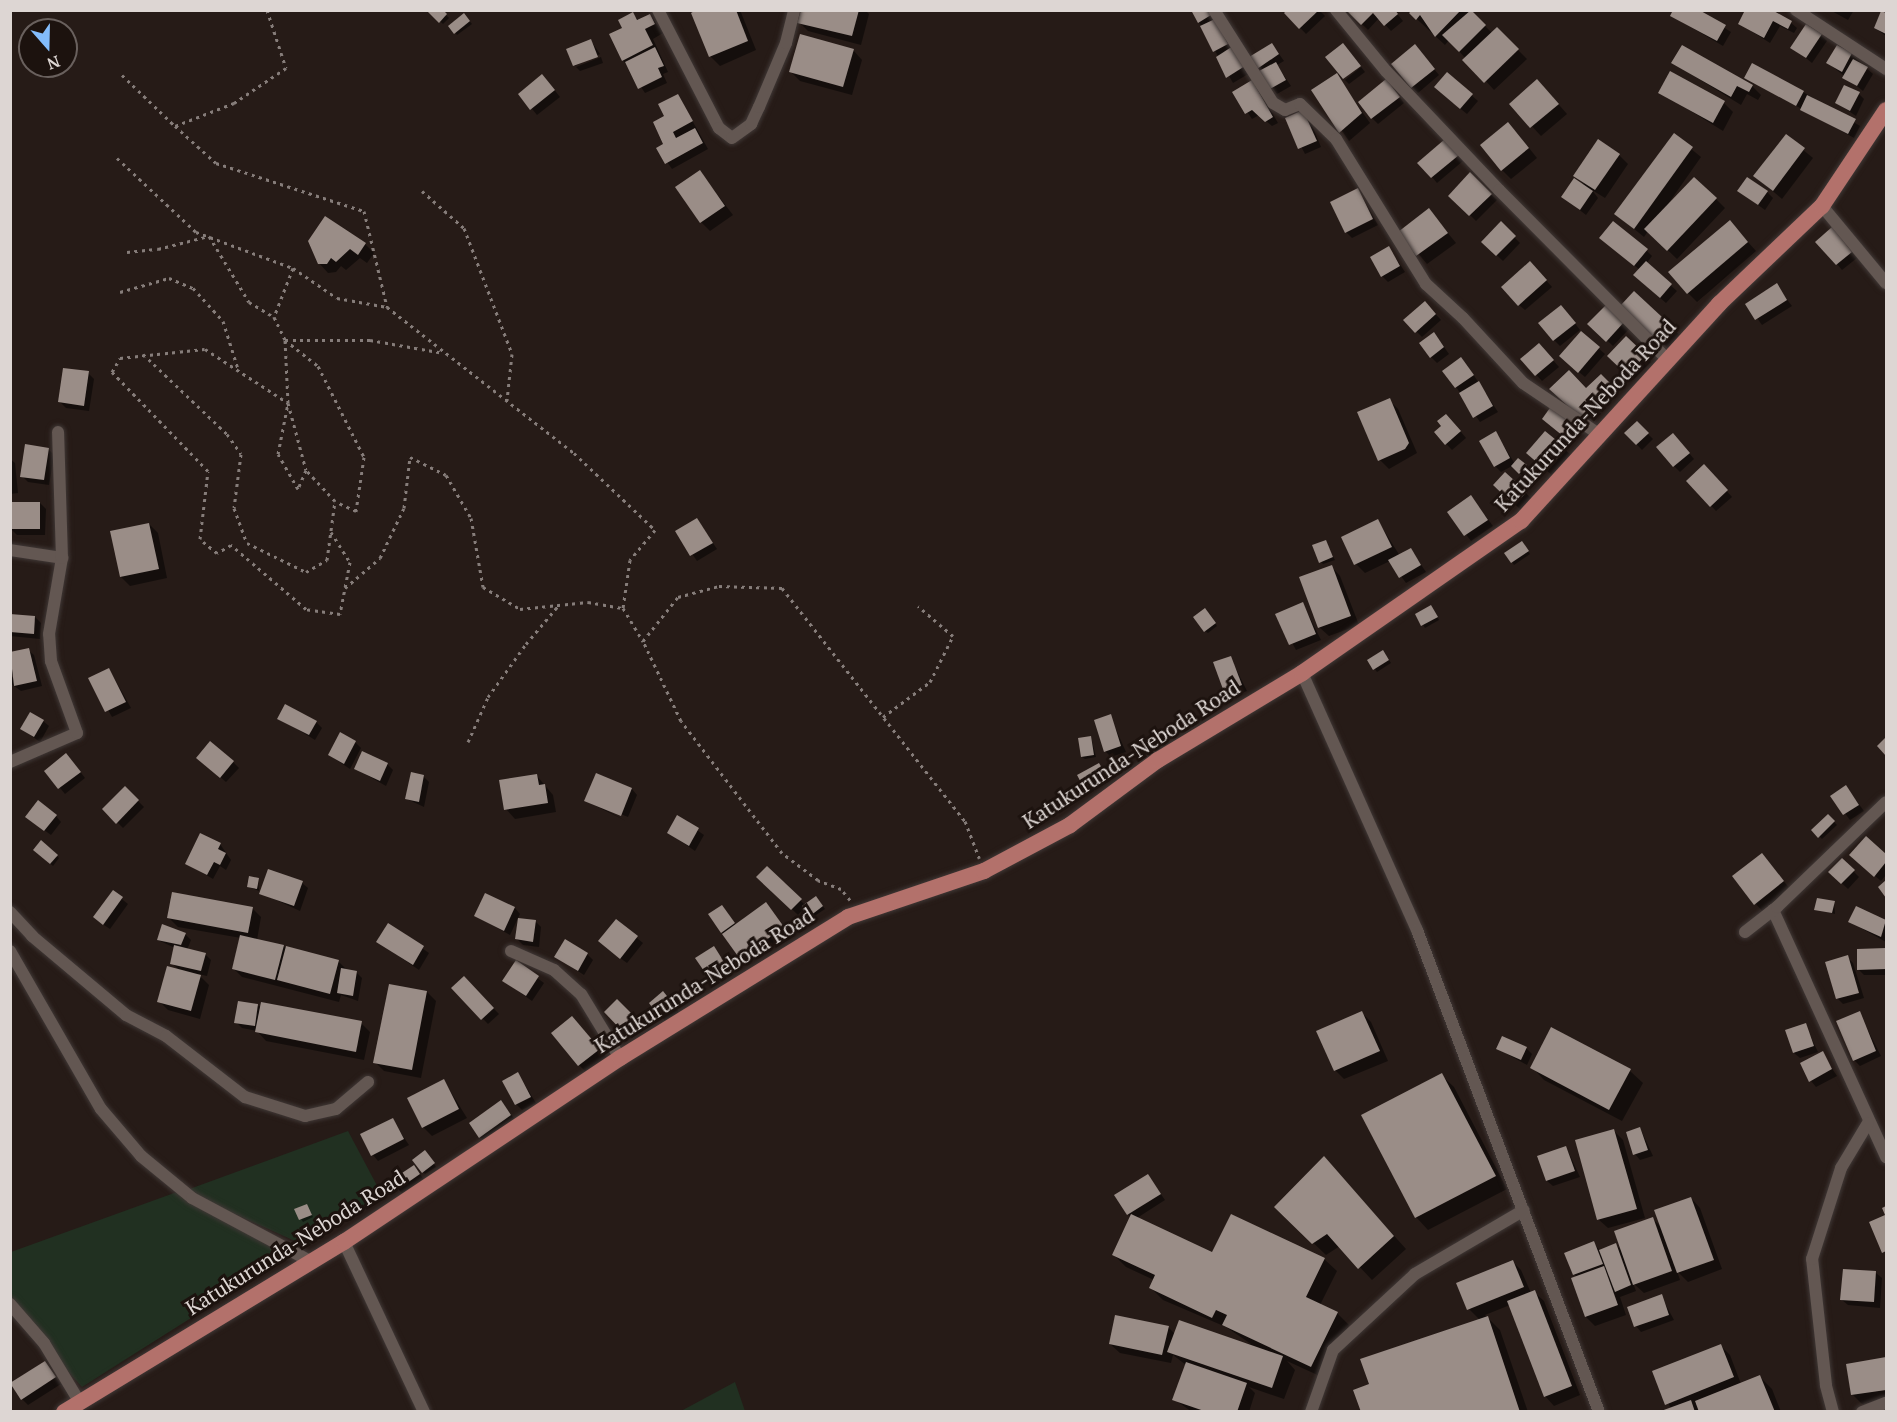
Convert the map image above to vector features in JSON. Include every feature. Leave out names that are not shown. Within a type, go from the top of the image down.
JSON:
[{"type":"main road","name":"Katukurunda-Neboda Road","points":[[64,1412],[344,1242],[620,1058],[861,912],[984,871],[1070,825],[1158,760],[1302,673],[1521,521],[1719,304],[1822,206],[1887,110]]},
{"type":"street","points":[[658,10],[719,128],[732,138],[751,123],[759,107],[786,43],[794,10]]},
{"type":"street","points":[[1214,10],[1273,103],[1285,110],[1300,104],[1336,139],[1426,284],[1463,318],[1523,383],[1600,435]]},
{"type":"street","points":[[1336,10],[1499,190],[1668,360]]},
{"type":"street","points":[[1796,10],[1887,69]]},
{"type":"street","points":[[1822,206],[1887,284]]},
{"type":"street","points":[[10,762],[77,733],[51,661],[49,634],[62,558],[58,432]]},
{"type":"street","points":[[10,550],[62,558]]},
{"type":"street","points":[[1302,673],[1417,930],[1599,1412]]},
{"type":"street","points":[[1745,932],[1773,910],[1887,802]]},
{"type":"street","points":[[1773,910],[1868,1123],[1887,1157]]},
{"type":"street","points":[[10,912],[32,936],[126,1015],[166,1036],[245,1097],[304,1116],[336,1109],[368,1082]]},
{"type":"street","points":[[10,951],[101,1110],[141,1156],[192,1198],[310,1261]]},
{"type":"street","points":[[511,951],[554,970],[581,994],[620,1058]]},
{"type":"street","points":[[1833,1412],[1826,1385],[1812,1258],[1841,1168],[1868,1123]]},
{"type":"street","points":[[1311,1412],[1333,1350],[1415,1274],[1524,1210]]},
{"type":"street","points":[[344,1242],[424,1412]]},
{"type":"street","points":[[10,1304],[44,1342],[79,1401]]},
{"type":"street","points":[[1862,1412],[1887,1403]]},
{"type":"path","points":[[175,126],[234,103],[286,68],[267,10]]},
{"type":"path","points":[[122,75],[216,163],[364,211],[387,307]]},
{"type":"path","points":[[117,158],[196,232],[293,268],[337,298],[387,307],[574,453],[655,530],[630,560],[623,608],[643,641],[681,721],[782,853],[818,880],[841,889],[861,912]]},
{"type":"path","points":[[422,191],[464,228],[512,354],[507,400]]},
{"type":"path","points":[[127,252],[158,249],[209,237]]},
{"type":"path","points":[[209,237],[249,302],[274,317],[285,340],[288,403],[306,470],[334,501],[356,511],[364,457],[318,366],[285,340]]},
{"type":"path","points":[[274,317],[293,268]]},
{"type":"path","points":[[120,292],[169,278],[193,288],[223,321],[239,371]]},
{"type":"path","points":[[285,340],[370,340],[446,353]]},
{"type":"path","points":[[288,403],[205,349],[120,358],[112,372],[208,471],[200,539],[217,553],[231,545],[306,609],[340,614],[350,562],[331,532]]},
{"type":"path","points":[[143,354],[227,434],[241,454],[234,508],[246,543],[306,572],[327,560],[334,501]]},
{"type":"path","points":[[288,403],[278,454],[298,489],[306,470]]},
{"type":"path","points":[[345,588],[380,558],[404,508],[410,458],[446,475],[471,518],[483,587],[520,609],[588,602],[623,608]]},
{"type":"path","points":[[643,641],[678,597],[719,586],[782,588],[965,821],[984,871]]},
{"type":"path","points":[[468,742],[488,697],[526,644],[560,605]]},
{"type":"path","points":[[883,717],[930,682],[953,636],[918,606]]},
{"type":"green space","points":[[348,1131],[382,1195],[306,1246],[184,1191]]},
{"type":"green space","points":[[177,1192],[287,1257],[82,1387],[11,1308],[11,1252]]},
{"type":"green space","points":[[735,1382],[745,1411],[681,1411]]},
{"type":"building","points":[[426,10],[443,10],[447,14],[439,23]]},
{"type":"building","points":[[696,10],[736,10],[748,41],[709,57],[691,13]]},
{"type":"building","points":[[801,10],[859,10],[852,36],[797,23]]},
{"type":"building","points":[[1191,10],[1208,10],[1211,15],[1198,23]]},
{"type":"building","points":[[1287,10],[1319,10],[1299,29],[1284,13]]},
{"type":"building","points":[[1346,10],[1395,10],[1398,14],[1384,26],[1373,13],[1361,25]]},
{"type":"building","points":[[1412,10],[1461,10],[1435,37],[1420,15],[1416,20],[1409,13]]},
{"type":"building","points":[[1471,10],[1486,25],[1459,52],[1442,35]]},
{"type":"building","points":[[1673,10],[1699,10],[1726,25],[1717,41],[1670,16]]},
{"type":"building","points":[[1745,10],[1772,10],[1792,21],[1788,29],[1773,21],[1764,38],[1738,24]]},
{"type":"building","points":[[1881,11],[1886,13],[1886,34],[1874,28]]},
{"type":"building","points":[[633,12],[637,20],[650,14],[655,24],[645,29],[653,45],[622,61],[609,34],[622,28],[618,20]]},
{"type":"building","points":[[464,13],[470,21],[454,34],[448,26]]},
{"type":"building","points":[[1215,19],[1228,44],[1213,52],[1200,26]]},
{"type":"building","points":[[1806,24],[1822,34],[1806,58],[1790,48]]},
{"type":"building","points":[[1497,27],[1519,49],[1484,83],[1462,60]]},
{"type":"building","points":[[800,34],[854,49],[843,87],[789,72]]},
{"type":"building","points":[[591,39],[598,57],[573,66],[566,49]]},
{"type":"building","points":[[1272,43],[1279,54],[1257,69],[1249,57]]},
{"type":"building","points":[[1343,43],[1361,66],[1343,79],[1325,57]]},
{"type":"building","points":[[1415,44],[1435,69],[1411,88],[1391,64]]},
{"type":"building","points":[[1682,45],[1753,85],[1749,92],[1737,86],[1731,97],[1671,63]]},
{"type":"building","points":[[1837,45],[1852,53],[1842,72],[1826,63]]},
{"type":"building","points":[[1233,46],[1245,66],[1226,78],[1216,57]]},
{"type":"building","points":[[655,47],[664,66],[658,68],[662,77],[638,89],[625,62]]},
{"type":"building","points":[[1853,59],[1868,67],[1857,86],[1842,78]]},
{"type":"building","points":[[1276,62],[1286,80],[1270,89],[1259,71]]},
{"type":"building","points":[[1752,63],[1804,91],[1796,106],[1744,78]]},
{"type":"building","points":[[1670,71],[1725,101],[1713,123],[1658,93]]},
{"type":"building","points":[[1447,72],[1473,94],[1460,109],[1434,87]]},
{"type":"building","points":[[1337,73],[1362,113],[1339,133],[1311,90]]},
{"type":"building","points":[[542,74],[555,90],[530,110],[518,94]]},
{"type":"building","points":[[1386,79],[1400,97],[1371,119],[1358,102]]},
{"type":"building","points":[[1537,79],[1559,104],[1530,128],[1509,104]]},
{"type":"building","points":[[1252,80],[1273,117],[1265,122],[1252,110],[1245,114],[1232,92]]},
{"type":"building","points":[[1844,85],[1860,92],[1850,111],[1835,103]]},
{"type":"building","points":[[678,94],[693,121],[673,132],[676,138],[695,128],[703,143],[665,164],[656,148],[663,144],[653,122],[664,116],[658,104]]},
{"type":"building","points":[[1807,95],[1856,119],[1848,134],[1800,110]]},
{"type":"building","points":[[1303,110],[1317,141],[1298,149],[1285,118]]},
{"type":"building","points":[[1508,122],[1529,148],[1501,171],[1480,145]]},
{"type":"building","points":[[1674,133],[1693,147],[1634,229],[1614,214]]},
{"type":"building","points":[[1786,134],[1805,148],[1773,191],[1753,176]]},
{"type":"building","points":[[1445,139],[1459,155],[1431,178],[1417,163]]},
{"type":"building","points":[[1598,139],[1620,154],[1595,190],[1573,176]]},
{"type":"building","points":[[700,170],[725,206],[700,223],[675,187]]},
{"type":"building","points":[[1470,172],[1492,194],[1469,216],[1448,196]]},
{"type":"building","points":[[1694,177],[1717,198],[1667,251],[1644,229]]},
{"type":"building","points":[[1747,177],[1768,191],[1758,205],[1737,191]]},
{"type":"building","points":[[1574,178],[1593,191],[1580,210],[1561,197]]},
{"type":"building","points":[[1358,188],[1373,219],[1345,233],[1330,202]]},
{"type":"building","points":[[1429,208],[1448,233],[1416,256],[1398,232]]},
{"type":"building","points":[[325,216],[366,243],[358,255],[350,249],[336,262],[331,258],[327,264],[318,264],[308,241]]},
{"type":"building","points":[[1730,220],[1748,242],[1687,294],[1668,272]]},
{"type":"building","points":[[1501,221],[1516,236],[1496,256],[1481,242]]},
{"type":"building","points":[[1613,221],[1648,249],[1634,266],[1599,238]]},
{"type":"building","points":[[1832,227],[1852,252],[1836,265],[1815,242]]},
{"type":"building","points":[[1389,246],[1400,266],[1381,277],[1370,257]]},
{"type":"building","points":[[1530,261],[1547,280],[1518,306],[1501,287]]},
{"type":"building","points":[[1646,261],[1672,284],[1660,298],[1633,275]]},
{"type":"building","points":[[1777,283],[1787,300],[1755,320],[1745,304]]},
{"type":"building","points":[[1634,291],[1676,330],[1662,345],[1620,306]]},
{"type":"building","points":[[1425,301],[1436,314],[1415,333],[1403,320]]},
{"type":"building","points":[[1607,304],[1625,321],[1606,342],[1587,324]]},
{"type":"building","points":[[1561,305],[1576,323],[1553,341],[1538,323]]},
{"type":"building","points":[[1581,331],[1600,347],[1578,373],[1559,356]]},
{"type":"building","points":[[1434,332],[1444,347],[1430,358],[1419,343]]},
{"type":"building","points":[[1626,336],[1646,355],[1627,375],[1607,356]]},
{"type":"building","points":[[1539,343],[1554,360],[1535,376],[1520,359]]},
{"type":"building","points":[[1461,357],[1474,375],[1455,388],[1442,371]]},
{"type":"building","points":[[63,368],[89,371],[84,406],[58,402]]},
{"type":"building","points":[[1569,370],[1586,388],[1601,374],[1612,385],[1598,399],[1590,392],[1599,401],[1581,418],[1549,389]]},
{"type":"building","points":[[1479,381],[1493,406],[1473,418],[1459,393]]},
{"type":"building","points":[[1390,398],[1409,443],[1405,449],[1378,461],[1357,412]]},
{"type":"building","points":[[1552,405],[1574,421],[1563,436],[1542,419]]},
{"type":"building","points":[[1446,414],[1461,431],[1445,445],[1434,432],[1441,426],[1437,421]]},
{"type":"building","points":[[1637,421],[1649,433],[1636,445],[1624,433]]},
{"type":"building","points":[[1496,431],[1510,458],[1494,467],[1479,441]]},
{"type":"building","points":[[1545,431],[1566,448],[1547,471],[1526,453]]},
{"type":"building","points":[[1673,433],[1690,453],[1673,467],[1656,447]]},
{"type":"building","points":[[25,444],[49,448],[44,480],[20,477]]},
{"type":"building","points":[[1518,458],[1527,465],[1519,474],[1511,466]]},
{"type":"building","points":[[1704,464],[1728,490],[1710,507],[1686,481]]},
{"type":"building","points":[[1505,472],[1527,492],[1514,505],[1493,485]]},
{"type":"building","points":[[1471,495],[1488,520],[1464,536],[1447,512]]},
{"type":"building","points":[[10,502],[40,502],[40,529],[10,529]]},
{"type":"building","points":[[697,518],[713,543],[690,556],[675,531]]},
{"type":"building","points":[[1378,519],[1392,547],[1354,565],[1341,537]]},
{"type":"building","points":[[149,523],[159,569],[120,577],[110,531]]},
{"type":"building","points":[[1326,540],[1333,557],[1319,563],[1312,545]]},
{"type":"building","points":[[1522,541],[1529,551],[1511,563],[1504,553]]},
{"type":"building","points":[[1411,548],[1421,565],[1399,578],[1388,560]]},
{"type":"building","points":[[1332,565],[1351,616],[1318,628],[1299,577]]},
{"type":"building","points":[[1303,602],[1316,634],[1289,645],[1275,614]]},
{"type":"building","points":[[1431,605],[1438,617],[1421,626],[1415,614]]},
{"type":"building","points":[[1205,608],[1216,623],[1204,632],[1193,617]]},
{"type":"building","points":[[10,614],[35,616],[34,634],[10,632]]},
{"type":"building","points":[[29,648],[37,681],[14,686],[10,652]]},
{"type":"building","points":[[1383,650],[1389,660],[1373,670],[1367,660]]},
{"type":"building","points":[[1231,656],[1242,685],[1224,692],[1213,662]]},
{"type":"building","points":[[109,668],[126,702],[105,712],[88,678]]},
{"type":"building","points":[[285,704],[317,721],[309,735],[277,719]]},
{"type":"building","points":[[30,712],[44,720],[34,737],[20,729]]},
{"type":"building","points":[[1111,714],[1121,746],[1104,752],[1094,720]]},
{"type":"building","points":[[340,732],[356,741],[344,764],[328,755]]},
{"type":"building","points":[[1091,736],[1094,755],[1081,757],[1078,738]]},
{"type":"building","points":[[1886,737],[1886,756],[1877,746]]},
{"type":"building","points":[[210,741],[234,761],[220,778],[196,758]]},
{"type":"building","points":[[362,751],[388,763],[380,781],[354,769]]},
{"type":"building","points":[[66,753],[81,772],[58,789],[44,771]]},
{"type":"building","points":[[1099,763],[1106,775],[1084,788],[1077,775]]},
{"type":"building","points":[[411,772],[424,775],[419,802],[405,799]]},
{"type":"building","points":[[596,773],[632,788],[621,816],[584,801]]},
{"type":"building","points":[[537,774],[539,785],[545,784],[548,803],[504,810],[499,780]]},
{"type":"building","points":[[1846,785],[1859,805],[1843,815],[1830,796]]},
{"type":"building","points":[[125,786],[139,800],[116,824],[102,809]]},
{"type":"building","points":[[38,800],[57,815],[44,831],[25,817]]},
{"type":"building","points":[[1828,814],[1835,821],[1818,838],[1811,830]]},
{"type":"building","points":[[677,815],[699,828],[689,846],[667,833]]},
{"type":"building","points":[[200,833],[221,843],[218,849],[226,853],[220,865],[214,862],[207,875],[185,864]]},
{"type":"building","points":[[1866,836],[1886,854],[1886,862],[1874,877],[1849,855]]},
{"type":"building","points":[[41,840],[58,855],[50,864],[33,850]]},
{"type":"building","points":[[1762,853],[1784,881],[1754,905],[1732,876]]},
{"type":"building","points":[[1842,858],[1855,870],[1841,884],[1828,872]]},
{"type":"building","points":[[767,866],[802,899],[791,910],[756,877]]},
{"type":"building","points":[[268,869],[303,881],[294,906],[259,894]]},
{"type":"building","points":[[249,876],[259,878],[257,889],[247,887]]},
{"type":"building","points":[[1886,880],[1886,898],[1878,887]]},
{"type":"building","points":[[113,890],[123,897],[103,925],[93,917]]},
{"type":"building","points":[[172,892],[253,907],[248,933],[167,918]]},
{"type":"building","points":[[485,893],[515,907],[504,931],[474,916]]},
{"type":"building","points":[[816,896],[823,906],[810,916],[802,906]]},
{"type":"building","points":[[1817,898],[1835,901],[1832,913],[1814,910]]},
{"type":"building","points":[[766,902],[784,927],[740,959],[722,934]]},
{"type":"building","points":[[722,905],[735,923],[721,933],[708,914]]},
{"type":"building","points":[[1856,906],[1886,920],[1881,937],[1848,922]]},
{"type":"building","points":[[518,918],[536,920],[533,942],[515,939]]},
{"type":"building","points":[[616,919],[638,936],[620,959],[598,941]]},
{"type":"building","points":[[388,923],[424,946],[413,965],[376,942]]},
{"type":"building","points":[[162,924],[186,933],[181,945],[157,940]]},
{"type":"building","points":[[240,935],[284,945],[275,980],[232,969]]},
{"type":"building","points":[[565,939],[588,953],[578,971],[554,957]]},
{"type":"building","points":[[174,945],[206,953],[201,971],[170,964]]},
{"type":"building","points":[[286,946],[339,960],[330,994],[277,980]]},
{"type":"building","points":[[714,946],[724,962],[706,974],[695,958]]},
{"type":"building","points":[[1886,948],[1886,969],[1857,970],[1857,949]]},
{"type":"building","points":[[1848,955],[1859,993],[1836,999],[1825,962]]},
{"type":"building","points":[[516,960],[539,976],[526,996],[502,981]]},
{"type":"building","points":[[167,966],[201,975],[191,1011],[157,1002]]},
{"type":"building","points":[[341,968],[357,971],[353,996],[337,993]]},
{"type":"building","points":[[464,976],[494,1008],[481,1020],[451,988]]},
{"type":"building","points":[[389,984],[427,991],[412,1070],[373,1063]]},
{"type":"building","points":[[663,991],[674,1005],[659,1017],[649,1003]]},
{"type":"building","points":[[617,999],[639,1021],[625,1034],[604,1012]]},
{"type":"building","points":[[238,1001],[258,1004],[255,1026],[234,1023]]},
{"type":"building","points":[[261,1002],[362,1021],[356,1052],[255,1032]]},
{"type":"building","points":[[1362,1011],[1380,1051],[1334,1071],[1316,1031]]},
{"type":"building","points":[[1860,1011],[1876,1051],[1853,1061],[1836,1021]]},
{"type":"building","points":[[572,1016],[600,1049],[578,1066],[551,1033]]},
{"type":"building","points":[[1806,1023],[1814,1046],[1793,1053],[1785,1030]]},
{"type":"building","points":[[1551,1027],[1631,1069],[1609,1110],[1530,1068]]},
{"type":"building","points":[[1502,1036],[1527,1047],[1521,1060],[1496,1049]]},
{"type":"building","points":[[1823,1051],[1832,1069],[1809,1082],[1800,1063]]},
{"type":"building","points":[[518,1072],[531,1097],[515,1105],[502,1081]]},
{"type":"building","points":[[1442,1073],[1496,1176],[1415,1218],[1361,1115]]},
{"type":"building","points":[[444,1079],[459,1109],[422,1128],[407,1098]]},
{"type":"building","points":[[501,1100],[511,1115],[479,1138],[469,1123]]},
{"type":"building","points":[[393,1118],[404,1139],[371,1156],[360,1134]]},
{"type":"building","points":[[1640,1127],[1648,1150],[1633,1155],[1626,1132]]},
{"type":"building","points":[[1614,1129],[1637,1209],[1597,1220],[1575,1140]]},
{"type":"building","points":[[1566,1146],[1575,1171],[1546,1181],[1537,1156]]},
{"type":"building","points":[[425,1150],[435,1163],[422,1173],[412,1160]]},
{"type":"building","points":[[1324,1156],[1394,1236],[1358,1269],[1327,1234],[1312,1244],[1274,1207]]},
{"type":"building","points":[[414,1165],[420,1174],[397,1190],[390,1181]]},
{"type":"building","points":[[1148,1174],[1161,1194],[1127,1215],[1114,1195]]},
{"type":"building","points":[[1691,1197],[1714,1260],[1677,1273],[1654,1210]]},
{"type":"building","points":[[307,1204],[312,1215],[299,1220],[294,1209]]},
{"type":"building","points":[[1886,1206],[1886,1251],[1882,1253],[1869,1222],[1885,1215],[1882,1208]]},
{"type":"building","points":[[1131,1214],[1212,1252],[1231,1214],[1325,1258],[1306,1297],[1338,1312],[1311,1367],[1222,1325],[1227,1315],[1216,1310],[1212,1318],[1149,1288],[1155,1275],[1112,1255]]},
{"type":"building","points":[[1653,1217],[1672,1271],[1633,1285],[1614,1231]]},
{"type":"building","points":[[1594,1241],[1603,1264],[1573,1275],[1564,1253]]},
{"type":"building","points":[[1616,1243],[1631,1285],[1615,1292],[1599,1250]]},
{"type":"building","points":[[1513,1260],[1524,1287],[1467,1310],[1456,1283]]},
{"type":"building","points":[[1604,1266],[1618,1305],[1585,1317],[1571,1278]]},
{"type":"building","points":[[1843,1269],[1876,1271],[1874,1302],[1840,1300]]},
{"type":"building","points":[[1535,1290],[1572,1386],[1544,1397],[1507,1301]]},
{"type":"building","points":[[1662,1294],[1669,1315],[1634,1327],[1627,1307]]},
{"type":"building","points":[[1115,1315],[1169,1326],[1162,1355],[1109,1344]]},
{"type":"building","points":[[1488,1316],[1520,1412],[1361,1412],[1353,1390],[1369,1384],[1360,1359]]},
{"type":"building","points":[[1179,1320],[1283,1356],[1272,1388],[1167,1352]]},
{"type":"building","points":[[1721,1344],[1734,1377],[1665,1405],[1652,1371]]},
{"type":"building","points":[[1886,1357],[1886,1390],[1851,1395],[1846,1364]]},
{"type":"building","points":[[45,1361],[56,1377],[21,1400],[10,1383]]},
{"type":"building","points":[[1186,1362],[1247,1383],[1237,1412],[1207,1412],[1172,1400]]},
{"type":"building","points":[[1760,1375],[1775,1412],[1699,1412],[1695,1401]]},
{"type":"building","points":[[1691,1400],[1695,1412],[1661,1411]]}]
